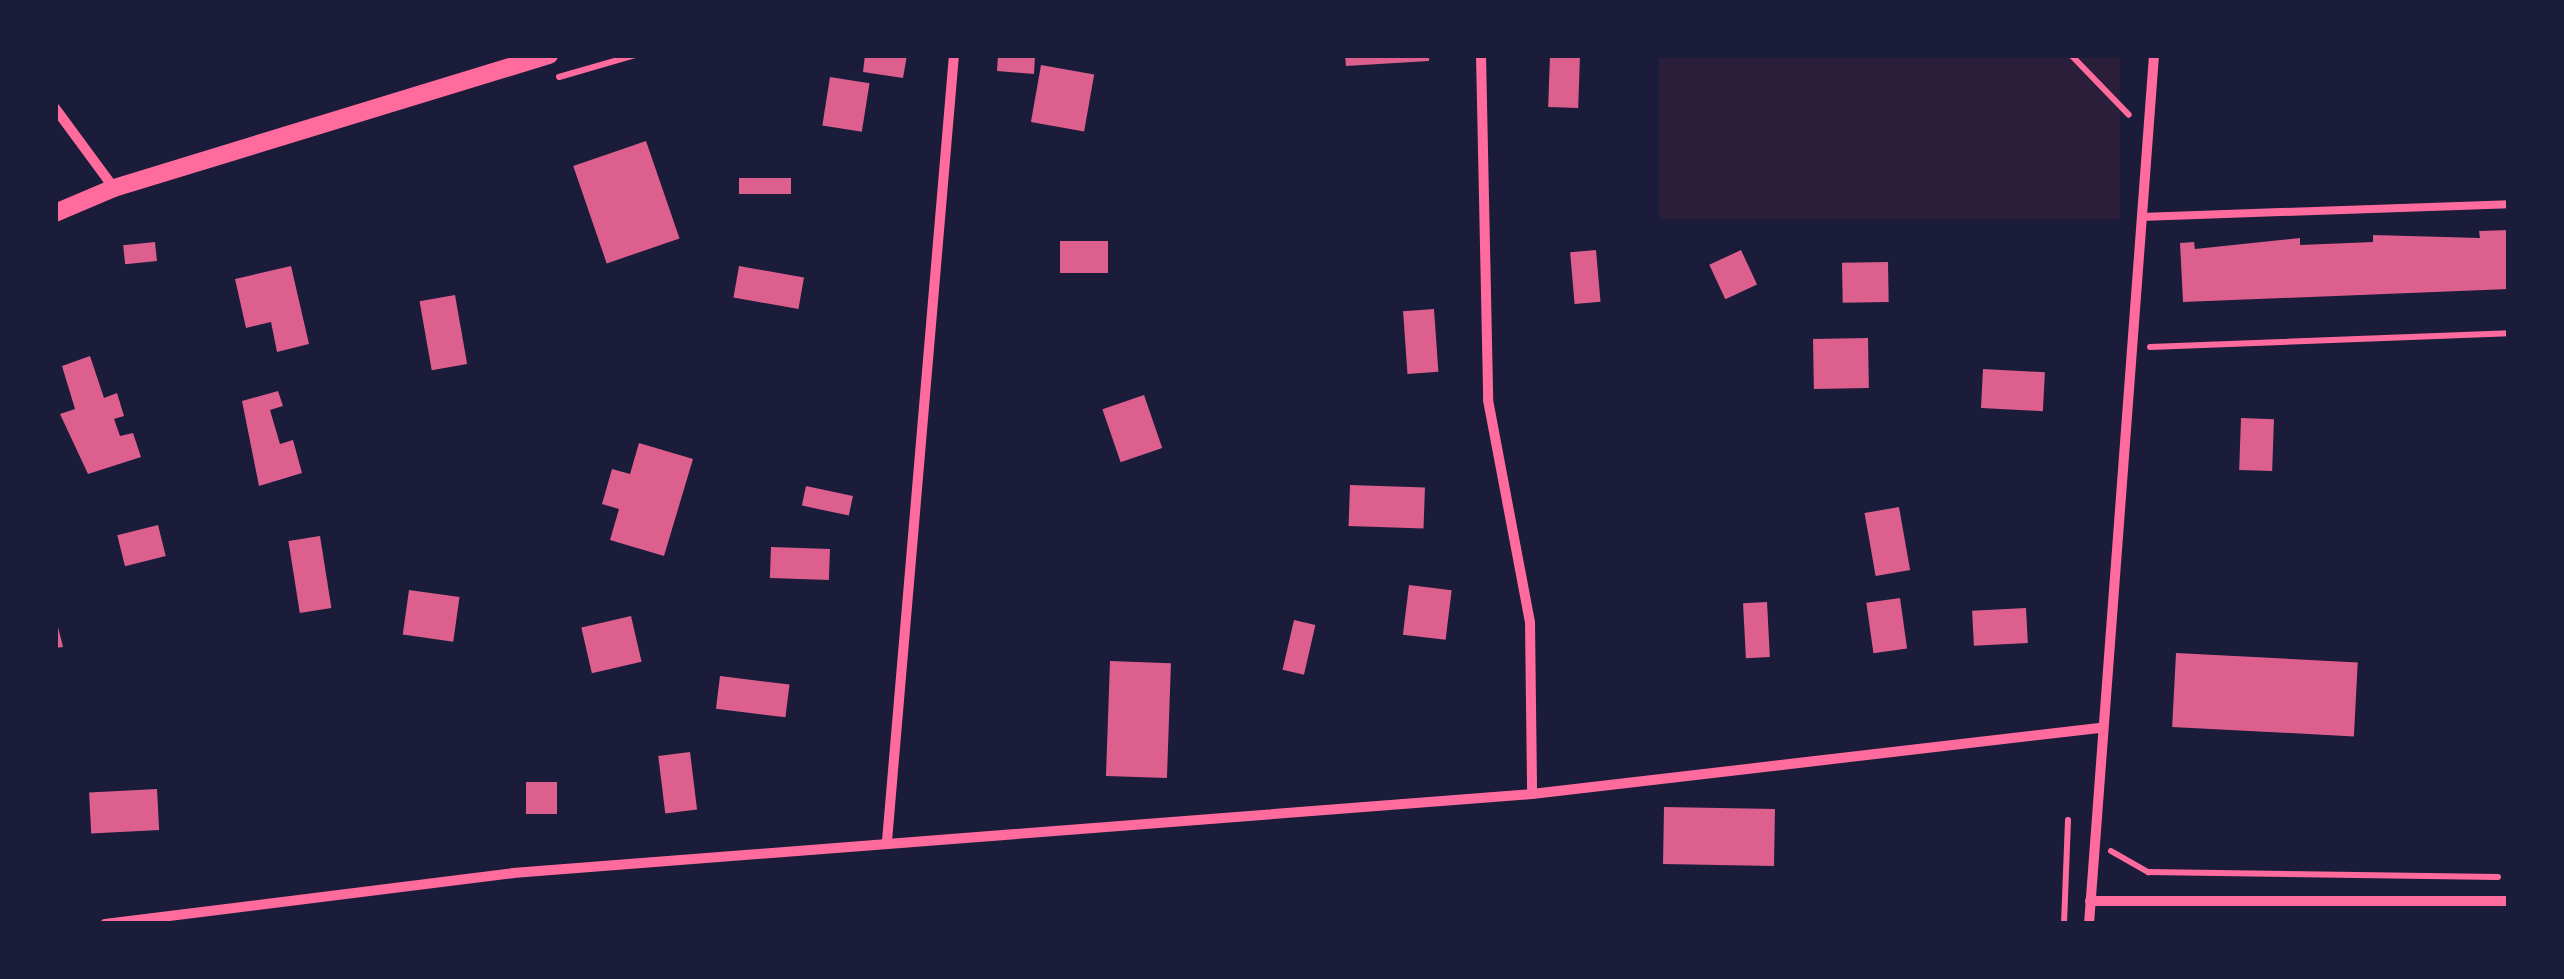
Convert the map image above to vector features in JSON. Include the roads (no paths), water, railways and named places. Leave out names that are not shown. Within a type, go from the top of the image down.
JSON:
[{"type":"street","points":[[55,213],[114,188],[549,55]]},
{"type":"street","points":[[886,842],[954,55]]},
{"type":"street","points":[[1481,55],[1488,400],[1530,622],[1532,794]]},
{"type":"street","points":[[2089,924],[2098,728],[2151,137],[2154,55]]},
{"type":"street","points":[[55,108],[114,188]]},
{"type":"street","points":[[105,924],[513,873],[1532,794],[2098,728]]},
{"type":"street","points":[[2090,901],[2509,902]]},
{"type":"lane","points":[[2141,217],[2509,204]]}]
